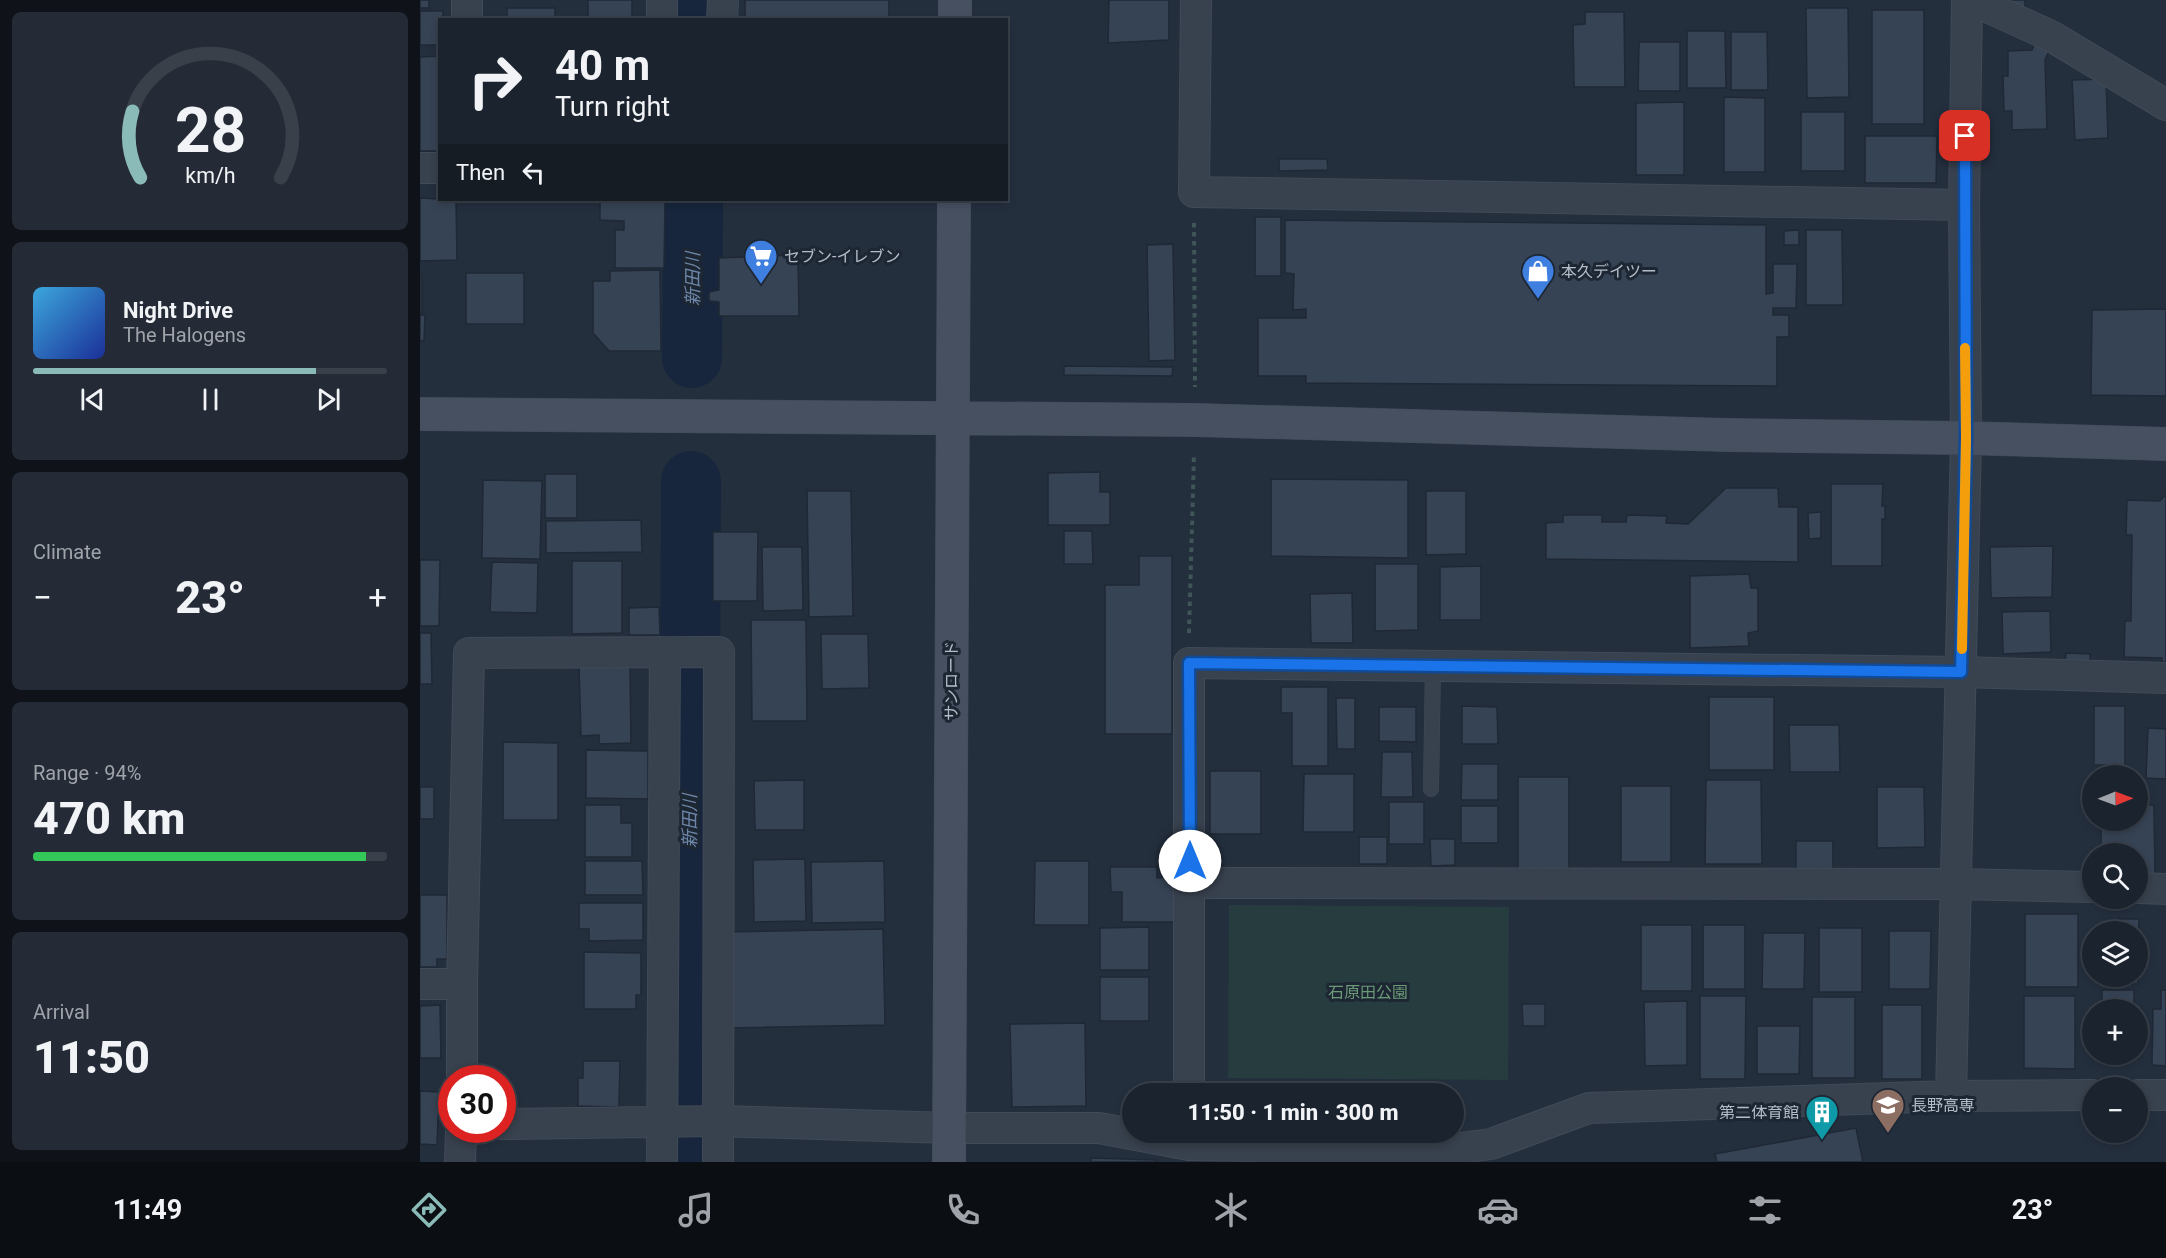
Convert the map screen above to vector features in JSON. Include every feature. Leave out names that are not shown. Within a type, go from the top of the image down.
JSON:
[{"type":"street","points":[[467,0],[467,18]]},
{"type":"street","points":[[662,0],[662,18]]},
{"type":"street","points":[[722,18],[723,0]]},
{"type":"street","points":[[955,0],[955,18]]},
{"type":"street","points":[[1196,0],[1194,192],[1964,205]]},
{"type":"street","points":[[1951,1096],[1966,438],[1964,205],[1967,0]]},
{"type":"street","points":[[1972,0],[2051,36],[2166,105]]},
{"type":"street","points":[[420,168],[438,168]]},
{"type":"street","name":"サンロード","points":[[949,1162],[954,201]]},
{"type":"street","points":[[420,414],[1196,420],[1727,435],[1966,438],[2166,444]]},
{"type":"street","points":[[462,1065],[470,653],[719,652],[690,1122],[662,1162]]},
{"type":"street","points":[[684,653],[690,1122],[718,1162]]},
{"type":"street","points":[[1189,1083],[1189,663],[1961,672],[2166,678]]},
{"type":"street","points":[[1190,883],[1956,884],[2082,887]]},
{"type":"street","points":[[2148,888],[2166,889]]},
{"type":"street","points":[[420,984],[462,984]]},
{"type":"street","points":[[516,1124],[690,1122],[949,1128],[1099,1128],[1189,1146],[1252,1146],[1365,1160],[1491,1144],[1589,1108],[1951,1096],[2082,1095]]},
{"type":"street","points":[[2148,1095],[2166,1095]]},
{"type":"street","points":[[460,1162],[461,1143]]},
{"type":"lane","points":[[1431,789],[1433,666]]},
{"type":"green space","name":"石原田公園","points":[[1229,905],[1509,907],[1508,1080],[1228,1078]]},
{"type":"building","points":[[420,0],[429,0],[429,8],[420,8]]},
{"type":"building","points":[[588,0],[632,0],[632,18],[588,18]]},
{"type":"building","points":[[745,0],[889,0],[889,18],[745,18]]},
{"type":"building","points":[[1109,0],[1169,0],[1169,40],[1108,43]]},
{"type":"building","points":[[1990,0],[2025,0],[2025,8]]},
{"type":"building","points":[[507,8],[555,8],[555,18],[507,18]]},
{"type":"building","points":[[1806,8],[1848,8],[1849,97],[1807,98]]},
{"type":"building","points":[[1872,10],[1924,10],[1924,124],[1872,124]]},
{"type":"building","points":[[420,11],[443,11],[443,18],[438,18],[438,45],[420,45]]},
{"type":"building","points":[[1585,12],[1624,12],[1625,87],[1574,87],[1573,25],[1585,24]]},
{"type":"building","points":[[1687,31],[1725,31],[1726,88],[1687,88]]},
{"type":"building","points":[[1731,32],[1767,32],[1768,90],[1731,90]]},
{"type":"building","points":[[1639,42],[1680,42],[1680,91],[1638,91]]},
{"type":"building","points":[[2035,44],[2049,51],[2045,60],[2047,129],[2012,130],[2012,111],[2004,111],[2003,76],[2008,76],[2008,51],[2032,50]]},
{"type":"building","points":[[438,56],[438,151],[420,151],[420,57]]},
{"type":"building","points":[[2106,79],[2108,138],[2075,140],[2072,80]]},
{"type":"building","points":[[1724,97],[1765,98],[1765,172],[1724,172]]},
{"type":"building","points":[[1684,102],[1684,175],[1636,175],[1636,103]]},
{"type":"building","points":[[1801,112],[1845,112],[1845,171],[1801,171]]},
{"type":"building","points":[[1865,136],[1937,136],[1936,183],[1865,183]]},
{"type":"building","points":[[1279,159],[1327,159],[1328,170],[1279,171]]},
{"type":"building","points":[[420,198],[456,201],[457,260],[420,261]]},
{"type":"building","points":[[600,201],[665,201],[664,268],[615,268],[615,230],[624,230],[624,221],[600,220]]},
{"type":"building","points":[[1255,217],[1281,217],[1281,276],[1255,276]]},
{"type":"building","points":[[1285,220],[1766,225],[1766,294],[1773,293],[1773,264],[1797,264],[1796,308],[1773,308],[1773,315],[1789,315],[1789,337],[1777,337],[1777,386],[1306,383],[1306,376],[1258,376],[1258,318],[1306,318],[1306,309],[1293,310],[1294,274],[1285,273]]},
{"type":"building","points":[[1799,230],[1799,245],[1784,245],[1784,231]]},
{"type":"building","points":[[1806,230],[1842,230],[1843,305],[1806,305]]},
{"type":"building","points":[[1173,244],[1175,360],[1149,361],[1147,245]]},
{"type":"building","points":[[798,255],[799,316],[719,316],[719,302],[709,301],[709,292],[719,290],[719,258]]},
{"type":"building","points":[[660,270],[661,351],[609,351],[593,333],[593,281],[610,281],[610,271]]},
{"type":"building","points":[[466,273],[524,273],[524,324],[466,324]]},
{"type":"building","points":[[420,274],[422,274],[422,313],[420,313]]},
{"type":"building","points":[[2166,309],[2166,396],[2091,395],[2092,310]]},
{"type":"building","points":[[420,315],[425,315],[424,341],[420,341]]},
{"type":"building","points":[[1064,366],[1173,367],[1172,376],[1064,375]]},
{"type":"building","points":[[1100,472],[1100,492],[1110,492],[1110,525],[1048,525],[1048,473]]},
{"type":"building","points":[[545,474],[577,474],[577,518],[545,518]]},
{"type":"building","points":[[1271,479],[1408,480],[1408,558],[1271,556]]},
{"type":"building","points":[[483,480],[542,481],[540,559],[482,558]]},
{"type":"building","points":[[1831,484],[1883,484],[1882,506],[1885,506],[1885,519],[1882,519],[1882,566],[1831,566]]},
{"type":"building","points":[[1726,488],[1778,488],[1779,507],[1798,507],[1798,562],[1546,559],[1546,523],[1563,522],[1563,515],[1602,515],[1602,522],[1626,522],[1627,515],[1667,516],[1666,523],[1688,524]]},
{"type":"building","points":[[807,491],[851,491],[853,616],[809,617]]},
{"type":"building","points":[[1426,491],[1466,491],[1466,554],[1426,555]]},
{"type":"building","points":[[2166,496],[2166,662],[2162,662],[2162,658],[2124,657],[2125,621],[2131,621],[2132,535],[2126,535],[2127,500],[2160,501]]},
{"type":"building","points":[[1821,512],[1821,538],[1809,539],[1808,513]]},
{"type":"building","points":[[641,520],[642,552],[546,553],[546,521]]},
{"type":"building","points":[[1064,531],[1092,531],[1093,564],[1064,564]]},
{"type":"building","points":[[713,532],[758,532],[757,601],[713,601]]},
{"type":"building","points":[[2053,546],[2052,597],[1991,598],[1990,547]]},
{"type":"building","points":[[762,547],[802,547],[803,610],[763,611]]},
{"type":"building","points":[[1139,556],[1172,556],[1172,734],[1105,734],[1105,585],[1139,585]]},
{"type":"building","points":[[420,560],[440,560],[439,626],[420,626]]},
{"type":"building","points":[[572,561],[622,561],[622,633],[572,634]]},
{"type":"building","points":[[492,562],[538,563],[537,613],[490,612]]},
{"type":"building","points":[[1375,564],[1418,564],[1418,630],[1375,631]]},
{"type":"building","points":[[1481,566],[1481,620],[1440,620],[1440,567]]},
{"type":"building","points":[[1749,574],[1751,588],[1758,588],[1758,631],[1748,633],[1749,646],[1690,648],[1690,576]]},
{"type":"building","points":[[1352,593],[1353,643],[1311,643],[1310,594]]},
{"type":"building","points":[[659,607],[660,635],[629,635],[629,608]]},
{"type":"building","points":[[2050,611],[2051,652],[2003,654],[2002,612]]},
{"type":"building","points":[[751,620],[806,620],[807,721],[752,721]]},
{"type":"building","points":[[420,633],[431,633],[432,684],[420,684]]},
{"type":"building","points":[[821,634],[868,634],[869,688],[822,689]]},
{"type":"building","points":[[2066,653],[2090,654],[2090,663],[2065,663]]},
{"type":"building","points":[[630,666],[631,743],[599,744],[599,735],[581,736],[579,667]]},
{"type":"building","points":[[1281,687],[1328,687],[1328,766],[1292,766],[1292,713],[1281,713]]},
{"type":"building","points":[[1709,697],[1774,697],[1774,770],[1709,770]]},
{"type":"building","points":[[1336,698],[1355,698],[1355,749],[1337,749]]},
{"type":"building","points":[[1462,706],[1497,707],[1498,744],[1462,744]]},
{"type":"building","points":[[2094,706],[2125,706],[2125,765],[2094,765]]},
{"type":"building","points":[[1379,707],[1416,707],[1416,742],[1379,741]]},
{"type":"building","points":[[1789,725],[1839,725],[1840,772],[1790,772]]},
{"type":"building","points":[[2148,728],[2166,729],[2166,779],[2148,778]]},
{"type":"building","points":[[503,742],[558,743],[558,820],[503,820]]},
{"type":"building","points":[[586,750],[648,751],[648,799],[586,798]]},
{"type":"building","points":[[1382,752],[1412,752],[1413,797],[1381,797]]},
{"type":"building","points":[[1462,764],[1498,764],[1498,800],[1461,800]]},
{"type":"building","points":[[1210,771],[1261,771],[1261,834],[1210,834]]},
{"type":"building","points":[[1304,774],[1354,774],[1354,832],[1303,832]]},
{"type":"building","points":[[1518,777],[1569,777],[1569,869],[1518,869]]},
{"type":"building","points":[[804,780],[804,830],[755,830],[754,781]]},
{"type":"building","points":[[1706,780],[1761,780],[1762,864],[1705,864]]},
{"type":"building","points":[[1621,786],[1671,786],[1671,862],[1621,862]]},
{"type":"building","points":[[420,787],[434,787],[434,819],[420,819]]},
{"type":"building","points":[[1877,787],[1924,787],[1925,847],[1877,848]]},
{"type":"building","points":[[1389,802],[1424,802],[1424,844],[1389,844]]},
{"type":"building","points":[[585,805],[621,805],[621,823],[632,823],[632,857],[585,857]]},
{"type":"building","points":[[2148,805],[2154,805],[2155,874],[2148,874],[2148,843],[2101,843],[2101,831],[2148,831]]},
{"type":"building","points":[[1461,806],[1498,806],[1498,843],[1461,843]]},
{"type":"building","points":[[1359,837],[1387,837],[1387,864],[1359,864]]},
{"type":"building","points":[[1430,839],[1455,839],[1455,865],[1431,866]]},
{"type":"building","points":[[1796,841],[1833,841],[1833,873],[1796,873]]},
{"type":"building","points":[[805,859],[806,921],[754,922],[753,860]]},
{"type":"building","points":[[585,861],[642,861],[643,895],[585,895]]},
{"type":"building","points":[[884,861],[885,922],[812,923],[811,862]]},
{"type":"building","points":[[1035,861],[1089,861],[1089,925],[1034,925]]},
{"type":"building","points":[[1110,867],[1157,867],[1157,878],[1176,877],[1176,922],[1122,922],[1122,892],[1111,892]]},
{"type":"building","points":[[420,895],[447,895],[447,959],[437,959],[437,967],[420,967]]},
{"type":"building","points":[[579,903],[643,903],[643,940],[589,941],[589,929],[579,929]]},
{"type":"building","points":[[2025,914],[2078,914],[2078,987],[2025,987]]},
{"type":"building","points":[[2120,919],[2139,919],[2139,921],[2120,921]]},
{"type":"building","points":[[1641,925],[1692,925],[1692,991],[1641,991]]},
{"type":"building","points":[[1703,925],[1745,925],[1745,989],[1703,989]]},
{"type":"building","points":[[1149,927],[1149,970],[1100,970],[1100,928]]},
{"type":"building","points":[[1819,928],[1862,928],[1862,992],[1819,992]]},
{"type":"building","points":[[883,929],[885,1025],[727,1028],[725,932]]},
{"type":"building","points":[[1889,931],[1931,931],[1930,989],[1889,989]]},
{"type":"building","points":[[1763,933],[1805,933],[1804,989],[1762,989]]},
{"type":"building","points":[[584,952],[641,953],[641,995],[636,995],[636,1009],[584,1009]]},
{"type":"building","points":[[1100,977],[1149,977],[1149,1021],[1100,1021]]},
{"type":"building","points":[[2102,990],[2134,990],[2134,999],[2102,999]]},
{"type":"building","points":[[2161,990],[2166,990],[2166,1066],[2152,1065],[2153,1009],[2161,1009]]},
{"type":"building","points":[[1700,996],[1746,996],[1745,1079],[1700,1079]]},
{"type":"building","points":[[2024,996],[2075,996],[2075,1069],[2024,1068]]},
{"type":"building","points":[[1812,997],[1855,997],[1855,1078],[1812,1078]]},
{"type":"building","points":[[1687,1001],[1687,1065],[1645,1066],[1644,1002]]},
{"type":"building","points":[[1522,1004],[1545,1004],[1545,1026],[1523,1026]]},
{"type":"building","points":[[440,1005],[441,1058],[420,1058],[420,1006]]},
{"type":"building","points":[[1882,1005],[1922,1005],[1922,1079],[1882,1079]]},
{"type":"building","points":[[1085,1023],[1086,1106],[1012,1107],[1010,1024]]},
{"type":"building","points":[[1757,1026],[1800,1026],[1799,1074],[1757,1074]]},
{"type":"building","points":[[583,1061],[620,1061],[619,1107],[578,1106],[578,1078],[583,1078]]},
{"type":"building","points":[[420,1091],[438,1092],[437,1145],[420,1144]]},
{"type":"building","name":"第二体育館","points":[[1856,1128],[1863,1162],[1717,1162],[1715,1154]]},
{"type":"building","points":[[1091,1158],[1157,1160],[1157,1162],[1091,1162]]},
{"type":"waterway","name":"新田川","points":[[694,0],[694,18]]},
{"type":"waterway","name":"新田川","points":[[692,358],[693,201]]},
{"type":"waterway","name":"新田川","points":[[688,1162],[691,481]]},
{"type":"slow traffic","points":[[1962,649],[1966,438],[1965,348]]},
{"type":"place","name":"セブン-イレブン","points":[[761,285]]},
{"type":"place","name":"本久デイツー","points":[[1538,300]]},
{"type":"place","name":"長野高専","points":[[1888,1134]]},
{"type":"place","name":"第二体育館","points":[[1822,1141]]},
{"type":"route","points":[[1190,861],[1189,663],[1961,672],[1966,438],[1965,136]]}]
